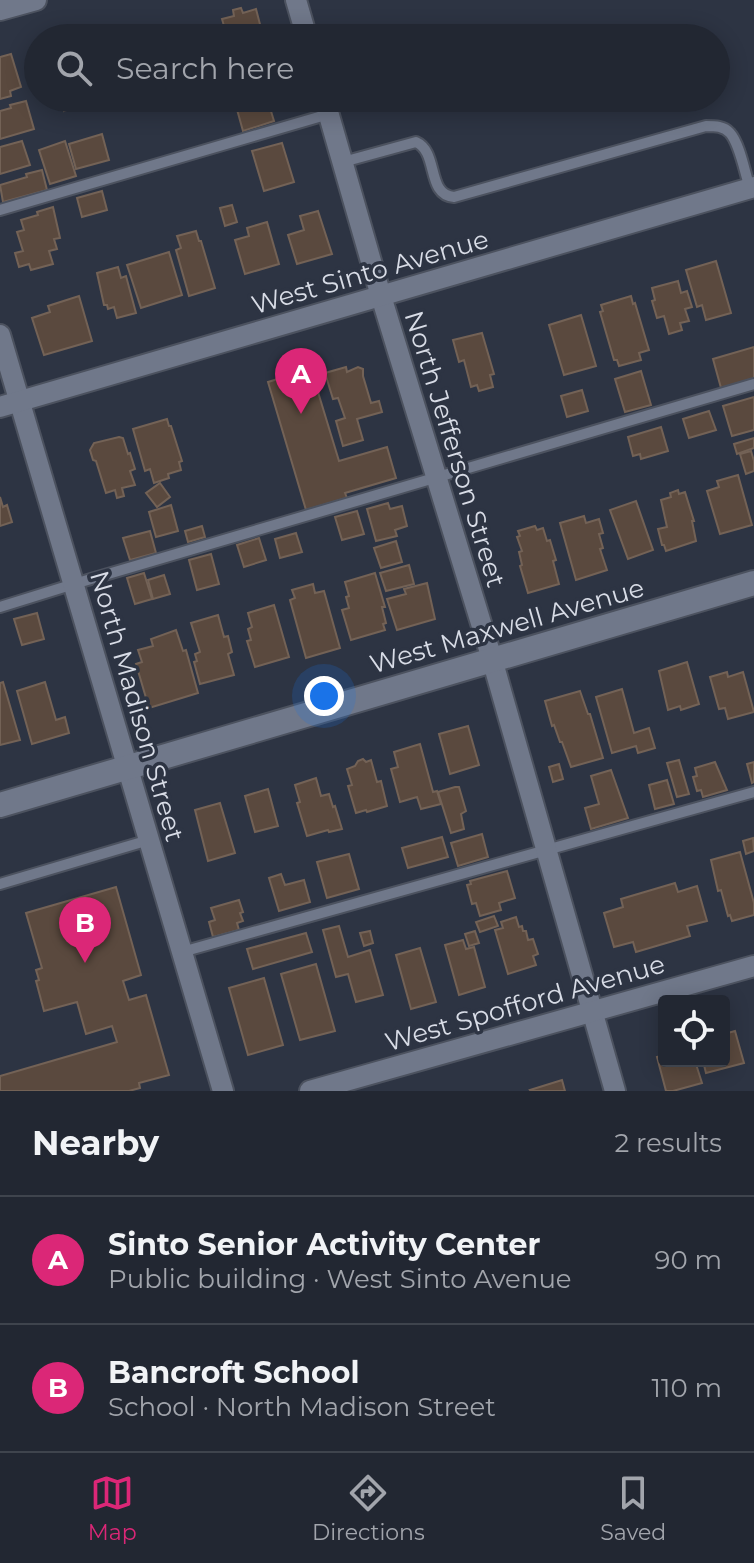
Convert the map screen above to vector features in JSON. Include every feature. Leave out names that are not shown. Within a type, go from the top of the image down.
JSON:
[{"type":"street","points":[[0,10],[36,0]]},
{"type":"street","points":[[296,0],[303,24]]},
{"type":"street","name":"North Jefferson Street","points":[[329,112],[381,296],[492,659],[615,1091]]},
{"type":"street","name":"West Sinto Avenue","points":[[10,404],[381,296],[753,193]]},
{"type":"street","name":"North Madison Street","points":[[0,335],[10,404],[74,584],[223,1091]]},
{"type":"street","name":"West Maxwell Avenue","points":[[0,805],[754,583]]},
{"type":"street","name":"West Spofford Avenue","points":[[310,1091],[754,966]]},
{"type":"lane","points":[[0,210],[308,112]]},
{"type":"lane","points":[[343,162],[416,142],[428,151],[442,193],[454,197],[638,144],[706,126],[718,126],[729,131],[736,142],[753,193]]},
{"type":"lane","points":[[0,607],[754,384]]},
{"type":"lane","points":[[182,952],[754,792]]},
{"type":"lane","points":[[0,884],[149,840]]},
{"type":"building","points":[[241,8],[243,13],[256,9],[260,24],[223,24],[222,19],[234,16],[233,10]]},
{"type":"building","points":[[11,54],[21,87],[10,91],[11,96],[0,99],[0,57]]},
{"type":"building","points":[[24,102],[24,112],[29,112],[34,129],[0,139],[0,111],[11,108],[10,105]]},
{"type":"building","points":[[238,112],[271,112],[274,121],[243,131]]},
{"type":"building","points":[[102,134],[109,160],[76,169],[69,144]]},
{"type":"building","points":[[22,141],[30,165],[0,174],[0,147]]},
{"type":"building","points":[[65,141],[76,176],[50,184],[39,150]]},
{"type":"building","points":[[282,143],[294,182],[264,191],[252,151]]},
{"type":"building","points":[[42,170],[47,190],[3,202],[0,185]]},
{"type":"building","points":[[102,191],[107,210],[82,217],[77,198]]},
{"type":"building","points":[[232,205],[237,222],[225,226],[220,208]]},
{"type":"building","points":[[53,207],[60,238],[54,239],[57,249],[49,251],[53,264],[31,270],[29,264],[19,267],[15,253],[23,251],[17,232],[24,230],[21,220]]},
{"type":"building","points":[[318,211],[332,254],[297,264],[288,235],[304,230],[300,216]]},
{"type":"building","points":[[267,222],[279,264],[245,274],[235,240],[249,236],[247,228]]},
{"type":"building","points":[[196,231],[215,288],[189,296],[176,250],[181,248],[177,236]]},
{"type":"building","points":[[169,252],[182,295],[141,308],[127,265]]},
{"type":"building","points":[[716,261],[731,313],[706,320],[702,305],[697,307],[686,270]]},
{"type":"building","points":[[118,267],[121,278],[126,276],[136,313],[117,318],[114,307],[108,309],[104,305],[97,273]]},
{"type":"building","points":[[678,281],[681,293],[687,291],[692,307],[685,309],[689,321],[680,323],[682,330],[669,334],[664,316],[657,318],[652,288]]},
{"type":"building","points":[[79,296],[92,341],[44,355],[32,318],[50,312],[48,306]]},
{"type":"building","points":[[631,296],[649,350],[639,353],[641,360],[619,366],[614,360],[600,312],[603,311],[601,305]]},
{"type":"building","points":[[581,315],[596,366],[564,375],[549,325]]},
{"type":"building","points":[[482,333],[494,374],[490,375],[493,387],[479,391],[477,385],[471,387],[464,360],[459,362],[453,340]]},
{"type":"building","points":[[754,347],[754,379],[721,388],[713,359]]},
{"type":"building","points":[[346,367],[347,372],[358,367],[363,369],[371,403],[379,401],[382,412],[357,419],[363,440],[343,446],[336,421],[345,418],[338,398],[333,399],[325,373]]},
{"type":"building","points":[[311,369],[339,461],[387,447],[396,478],[345,493],[347,498],[306,510],[268,382]]},
{"type":"building","points":[[641,371],[651,405],[625,412],[615,379]]},
{"type":"building","points":[[582,390],[588,411],[567,417],[561,396]]},
{"type":"building","points":[[754,397],[754,430],[732,436],[723,406]]},
{"type":"building","points":[[709,411],[716,430],[689,438],[683,419]]},
{"type":"building","points":[[167,419],[182,461],[179,462],[181,470],[154,483],[150,469],[145,471],[133,429]]},
{"type":"building","points":[[661,427],[668,451],[641,459],[640,454],[633,456],[628,437]]},
{"type":"building","points":[[123,438],[130,453],[135,469],[130,471],[135,485],[122,488],[124,496],[117,498],[115,490],[106,493],[90,450],[94,443]]},
{"type":"building","points":[[754,438],[754,448],[737,454],[734,444]]},
{"type":"building","points":[[751,451],[754,471],[746,474],[740,454]]},
{"type":"building","points":[[738,475],[752,525],[720,534],[707,491],[719,487],[717,481]]},
{"type":"building","points":[[160,483],[170,497],[157,507],[146,493]]},
{"type":"building","points":[[678,490],[679,494],[685,492],[694,521],[696,541],[666,551],[658,529],[667,527],[661,500],[671,497],[670,493]]},
{"type":"building","points":[[0,497],[3,507],[7,505],[12,522],[0,526]]},
{"type":"building","points":[[636,501],[653,550],[628,559],[610,510]]},
{"type":"building","points":[[388,503],[390,509],[402,506],[407,526],[395,530],[397,536],[376,541],[367,509]]},
{"type":"building","points":[[171,505],[178,531],[156,537],[149,512]]},
{"type":"building","points":[[357,511],[364,534],[342,540],[335,517]]},
{"type":"building","points":[[584,516],[586,523],[599,519],[603,533],[599,534],[603,548],[600,549],[607,570],[576,580],[560,523]]},
{"type":"building","points":[[202,526],[205,537],[188,542],[185,531]]},
{"type":"building","points":[[535,526],[537,530],[543,528],[547,541],[550,540],[559,584],[528,593],[520,566],[519,552],[522,551],[517,537],[520,536],[518,531]]},
{"type":"building","points":[[150,531],[156,553],[130,560],[123,538]]},
{"type":"building","points":[[296,533],[302,552],[280,558],[275,539]]},
{"type":"building","points":[[259,538],[266,560],[244,567],[237,545]]},
{"type":"building","points":[[396,541],[402,562],[381,568],[374,548]]},
{"type":"building","points":[[211,554],[219,584],[197,590],[189,560]]},
{"type":"building","points":[[409,565],[414,584],[386,591],[380,573]]},
{"type":"building","points":[[144,573],[152,599],[135,604],[127,578]]},
{"type":"building","points":[[375,573],[385,607],[382,607],[385,630],[351,640],[342,610],[349,608],[345,582]]},
{"type":"building","points":[[164,575],[170,594],[153,599],[148,580]]},
{"type":"building","points":[[427,583],[435,619],[397,630],[387,599],[406,594],[404,589]]},
{"type":"building","points":[[313,584],[315,593],[324,591],[340,648],[306,658],[290,600],[295,598],[292,590]]},
{"type":"building","points":[[274,605],[289,657],[255,667],[247,641],[251,640],[248,629],[252,627],[248,613]]},
{"type":"building","points":[[37,613],[44,639],[22,645],[14,619]]},
{"type":"building","points":[[218,615],[224,637],[228,636],[232,652],[228,654],[234,675],[200,684],[194,662],[197,661],[195,654],[200,652],[191,623]]},
{"type":"building","points":[[176,630],[183,651],[186,650],[198,693],[149,708],[136,664],[142,662],[138,650],[153,646],[151,639]]},
{"type":"building","points":[[687,662],[699,704],[681,710],[680,706],[668,710],[659,671]]},
{"type":"building","points":[[727,672],[728,677],[743,672],[754,712],[728,719],[725,708],[719,709],[710,677]]},
{"type":"building","points":[[3,682],[20,740],[0,745],[0,683]]},
{"type":"building","points":[[45,682],[56,720],[65,717],[69,733],[32,744],[17,691]]},
{"type":"building","points":[[622,689],[634,733],[649,728],[655,748],[638,753],[636,746],[612,753],[596,697]]},
{"type":"building","points":[[580,691],[603,758],[571,767],[552,726],[545,701]]},
{"type":"building","points":[[468,726],[479,765],[450,774],[439,734]]},
{"type":"building","points":[[420,744],[433,792],[437,791],[441,804],[421,809],[417,797],[400,802],[391,769],[398,767],[394,752]]},
{"type":"building","points":[[363,759],[366,762],[371,760],[377,782],[381,781],[387,806],[356,813],[348,786],[352,785],[347,769]]},
{"type":"building","points":[[679,760],[689,794],[677,797],[667,763]]},
{"type":"building","points":[[715,762],[727,790],[703,797],[701,790],[697,791],[693,777],[697,776],[695,768]]},
{"type":"building","points":[[754,762],[754,782],[752,783],[747,764]]},
{"type":"building","points":[[559,764],[563,779],[553,782],[549,767]]},
{"type":"building","points":[[611,770],[628,818],[591,829],[585,808],[599,804],[591,776]]},
{"type":"building","points":[[316,778],[321,796],[329,794],[342,829],[307,836],[295,785]]},
{"type":"building","points":[[667,780],[674,804],[655,809],[649,785]]},
{"type":"building","points":[[459,787],[466,811],[461,814],[464,829],[451,833],[438,792]]},
{"type":"building","points":[[268,789],[278,826],[255,832],[245,796]]},
{"type":"building","points":[[220,803],[235,853],[208,861],[195,810]]},
{"type":"building","points":[[482,834],[488,857],[458,866],[451,843]]},
{"type":"building","points":[[442,837],[448,857],[408,868],[402,848]]},
{"type":"building","points":[[753,838],[754,851],[746,854],[743,841]]},
{"type":"building","points":[[740,852],[754,903],[754,915],[732,921],[721,890],[718,891],[711,860]]},
{"type":"building","points":[[349,854],[359,889],[327,898],[317,862]]},
{"type":"building","points":[[507,871],[515,898],[499,903],[501,910],[480,916],[476,903],[472,904],[467,885],[471,884],[470,881]]},
{"type":"building","points":[[281,874],[285,885],[304,880],[310,902],[279,911],[269,878]]},
{"type":"building","points":[[675,883],[678,892],[697,886],[707,921],[687,926],[690,936],[636,952],[633,942],[614,947],[604,913],[623,907],[621,899]]},
{"type":"building","points":[[116,887],[141,975],[123,981],[129,1000],[146,995],[169,1075],[139,1083],[140,1088],[129,1091],[0,1091],[0,1076],[117,1042],[112,1026],[86,1034],[77,1002],[44,1011],[36,981],[39,980],[36,970],[42,968],[26,913]]},
{"type":"building","points":[[239,900],[243,921],[237,923],[239,930],[213,937],[209,922],[215,920],[211,908]]},
{"type":"building","points":[[494,916],[498,926],[480,932],[476,922]]},
{"type":"building","points":[[516,917],[528,940],[533,939],[538,954],[533,956],[536,965],[508,974],[495,930],[503,928],[501,922]]},
{"type":"building","points":[[339,926],[348,957],[370,950],[383,995],[356,1002],[348,974],[336,977],[323,930]]},
{"type":"building","points":[[370,931],[373,943],[364,946],[360,933]]},
{"type":"building","points":[[475,931],[479,943],[469,946],[465,934]]},
{"type":"building","points":[[306,933],[312,952],[253,969],[247,949]]},
{"type":"building","points":[[463,940],[466,949],[474,947],[485,987],[459,995],[445,945]]},
{"type":"building","points":[[420,948],[436,1002],[411,1009],[396,955]]},
{"type":"building","points":[[316,964],[335,1031],[300,1040],[281,974]]},
{"type":"building","points":[[264,978],[283,1045],[248,1055],[229,988]]},
{"type":"building","points":[[735,1031],[744,1063],[730,1067],[730,1032]]},
{"type":"building","points":[[660,1067],[697,1067],[702,1083],[666,1091]]},
{"type":"building","points":[[704,1067],[729,1067],[706,1073]]},
{"type":"building","points":[[562,1080],[565,1091],[530,1090]]},
{"type":"place","name":"Sinto Senior Activity Center","points":[[301,414]]},
{"type":"place","name":"Bancroft School","points":[[85,963]]}]
